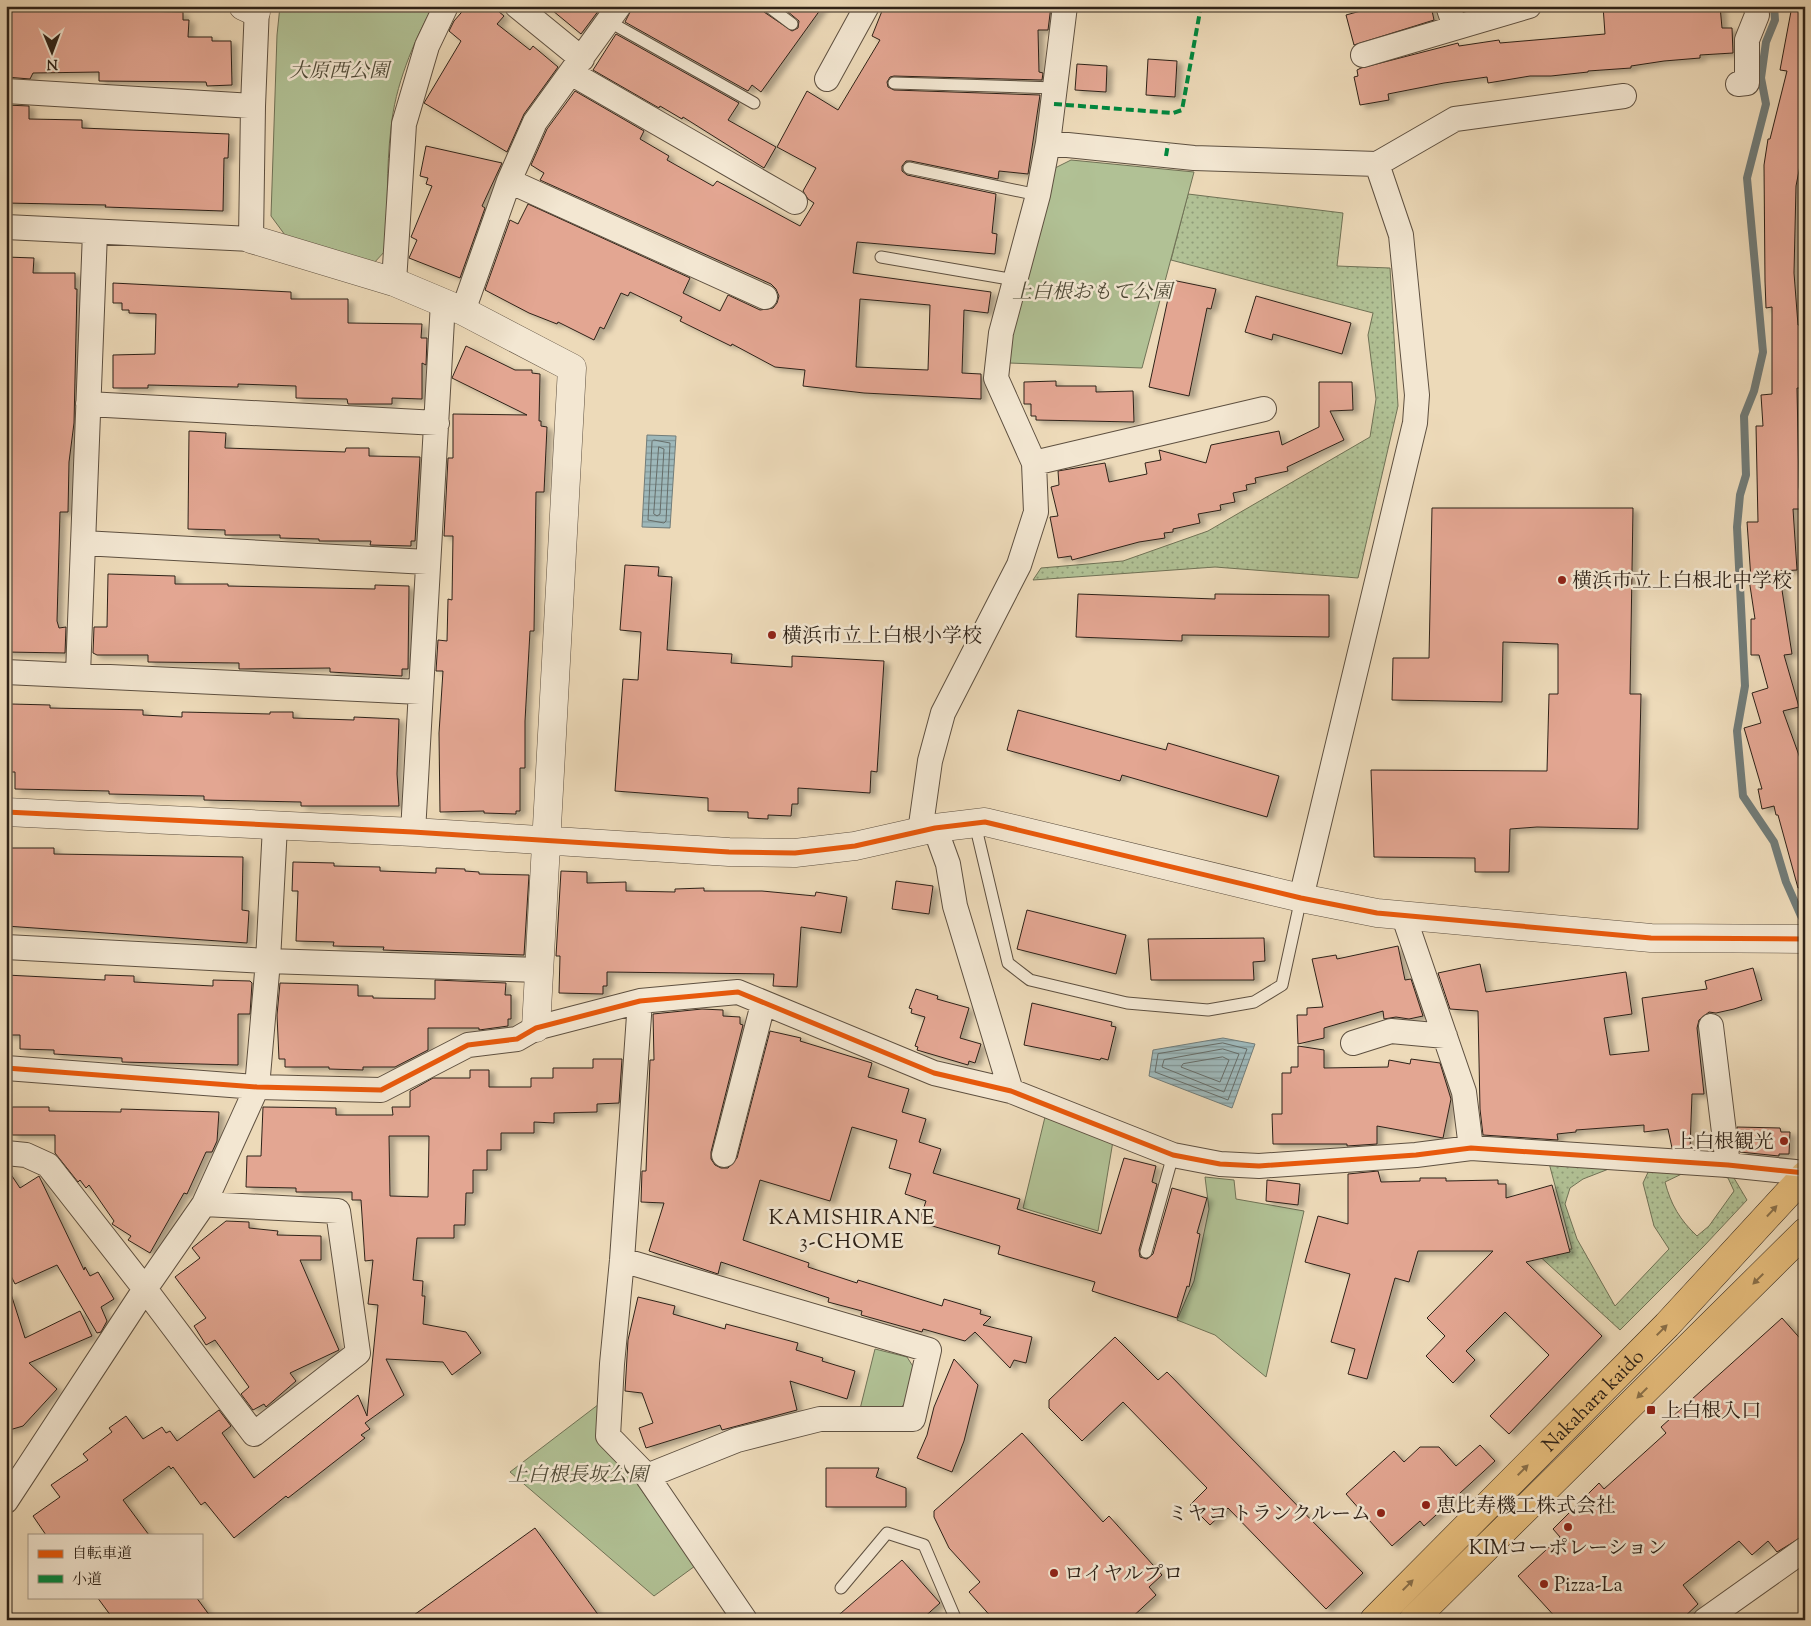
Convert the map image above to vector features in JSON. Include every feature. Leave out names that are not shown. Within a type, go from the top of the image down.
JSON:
[{"type":"main road","name":"Nakahara kaido","points":[[1374,1620],[1667,1325],[1805,1174]]},
{"type":"main road","name":"Nakahara kaido","points":[[1413,1620],[1805,1232]]},
{"type":"street","points":[[394,282],[404,124],[427,46],[446,6]]},
{"type":"street","points":[[517,6],[576,66],[794,202]]},
{"type":"street","points":[[827,79],[867,6]]},
{"type":"street","points":[[1011,1091],[955,906],[948,864],[928,830],[930,760],[943,713],[1019,565],[1036,512],[1034,463],[996,378],[1001,333],[1038,195],[1048,144],[1065,6]]},
{"type":"street","points":[[1363,55],[1452,17],[1529,6]]},
{"type":"street","points":[[1738,84],[1747,83],[1747,40],[1756,15],[1756,6]]},
{"type":"street","points":[[251,239],[252,8]]},
{"type":"street","points":[[413,832],[427,562],[437,422],[453,306],[535,122],[614,14]]},
{"type":"street","points":[[6,91],[253,106]]},
{"type":"street","points":[[1048,144],[1194,158],[1377,164],[1456,118],[1624,96]]},
{"type":"street","points":[[1301,898],[1415,423],[1416,395],[1400,235],[1377,164]]},
{"type":"street","points":[[509,181],[765,297]]},
{"type":"street","points":[[6,226],[251,239],[394,282],[453,306],[572,368],[536,1028]]},
{"type":"street","points":[[78,674],[95,232]]},
{"type":"street","points":[[88,404],[437,422]]},
{"type":"street","points":[[1034,463],[1264,409]]},
{"type":"street","points":[[82,542],[427,562]]},
{"type":"street","points":[[6,672],[420,692]]},
{"type":"street","points":[[6,812],[413,832],[730,852],[796,853],[855,846],[928,830],[985,822],[1301,898],[1404,917],[1651,938],[1805,939]]},
{"type":"street","points":[[6,1501],[145,1288],[204,1204],[257,1087],[268,961],[275,826]]},
{"type":"street","points":[[1404,917],[1464,1092],[1471,1148]]},
{"type":"street","points":[[6,947],[268,961],[539,970]]},
{"type":"street","points":[[6,1068],[257,1087],[381,1090],[468,1045],[517,1039],[536,1028],[640,1001],[738,992],[934,1074],[1011,1091],[1173,1155],[1220,1164],[1259,1166],[1416,1155],[1471,1148],[1728,1164],[1805,1174]]},
{"type":"street","points":[[640,1001],[608,1436],[647,1476],[745,1620]]},
{"type":"street","points":[[724,1155],[763,1004]]},
{"type":"street","points":[[1711,1026],[1728,1164]]},
{"type":"street","points":[[1353,1043],[1391,1031],[1445,1036]]},
{"type":"street","points":[[6,1153],[26,1155],[48,1165],[145,1288],[254,1434],[358,1353],[338,1211],[204,1204]]},
{"type":"street","points":[[622,1260],[929,1350],[913,1419],[820,1419],[737,1440],[647,1476]]},
{"type":"street","points":[[1705,1620],[1805,1549]]},
{"type":"lane","points":[[768,6],[792,24]]},
{"type":"lane","points":[[614,14],[754,103]]},
{"type":"lane","points":[[894,83],[1056,88]]},
{"type":"lane","points":[[909,168],[1038,195]]},
{"type":"lane","points":[[881,257],[1015,280]]},
{"type":"lane","points":[[975,823],[1008,964],[1030,980],[1127,1003],[1208,1010],[1254,1002],[1282,985],[1301,898]]},
{"type":"lane","points":[[1146,1252],[1173,1155]]},
{"type":"lane","points":[[841,1588],[886,1533],[924,1545],[956,1620]]},
{"type":"green space","name":"大原西公園","points":[[280,6],[433,6],[412,50],[396,96],[388,158],[386,250],[373,264],[285,235],[271,216],[277,35]]},
{"type":"green space","name":"上白根おもて公園","points":[[1071,160],[1194,172],[1142,368],[1009,363],[1010,334],[1055,168]]},
{"type":"green space","points":[[1188,194],[1343,213],[1337,266],[1390,268],[1398,406],[1358,578],[1215,567],[1033,580],[1041,568],[1123,561],[1208,531],[1370,437],[1376,399],[1368,335],[1373,313],[1171,260]]},
{"type":"green space","points":[[1045,1117],[1113,1141],[1098,1231],[1023,1208]]},
{"type":"green space","points":[[1549,1163],[1619,1165],[1583,1179],[1570,1188],[1565,1204],[1577,1239],[1615,1306],[1669,1249],[1654,1226],[1643,1183],[1650,1168],[1690,1170],[1665,1182],[1677,1212],[1697,1236],[1709,1226],[1734,1191],[1728,1178],[1709,1173],[1731,1173],[1747,1200],[1620,1330],[1535,1252],[1572,1249]]},
{"type":"green space","points":[[1205,1177],[1234,1180],[1236,1199],[1304,1211],[1266,1377],[1215,1335],[1177,1320],[1194,1281],[1209,1209]]},
{"type":"green space","points":[[875,1349],[907,1357],[914,1368],[909,1400],[900,1408],[860,1409]]},
{"type":"green space","name":"上白根長坂公園","points":[[603,1401],[604,1437],[695,1566],[654,1596],[510,1472]]},
{"type":"water","points":[[647,435],[676,436],[670,528],[642,527]]},
{"type":"water","points":[[1223,1038],[1255,1044],[1232,1108],[1149,1076],[1153,1050]]},
{"type":"building","points":[[6,6],[136,6],[136,11],[183,12],[183,20],[189,20],[188,37],[212,37],[212,41],[231,41],[232,85],[207,86],[206,82],[99,81],[99,72],[33,73],[30,79],[6,77]]},
{"type":"building","points":[[467,6],[492,6],[504,16],[497,24],[530,50],[533,46],[558,67],[524,114],[507,152],[424,103],[461,41],[449,31],[454,21]]},
{"type":"building","points":[[547,6],[594,6],[599,10],[581,34]]},
{"type":"building","points":[[633,6],[761,6],[764,12],[792,31],[798,28],[799,21],[781,6],[823,6],[761,92],[752,85],[748,91],[625,22]]},
{"type":"building","points":[[884,6],[1051,6],[1048,30],[1038,30],[1039,72],[1043,73],[1042,80],[894,76],[890,77],[887,82],[888,87],[894,90],[1040,95],[1028,174],[999,171],[998,179],[911,161],[906,161],[902,166],[902,171],[907,175],[996,194],[992,233],[997,234],[995,254],[857,242],[853,273],[991,292],[988,313],[964,310],[962,373],[981,374],[981,399],[864,393],[803,386],[805,370],[775,367],[732,344],[731,346],[680,321],[682,317],[630,292],[628,296],[621,293],[604,329],[600,327],[594,340],[558,322],[557,324],[529,313],[485,290],[510,220],[518,224],[528,204],[690,278],[683,293],[720,311],[728,295],[760,310],[773,308],[779,296],[771,284],[540,180],[544,173],[531,165],[547,129],[575,91],[644,131],[640,139],[669,156],[667,160],[713,186],[717,181],[800,226],[814,203],[808,199],[803,191],[816,168],[777,147],[807,91],[838,110],[880,40],[872,36]],"holes":[[[860,299],[930,305],[928,370],[856,367]]]},
{"type":"building","points":[[1379,6],[1431,6],[1434,20],[1354,45],[1346,15]]},
{"type":"building","points":[[1603,6],[1720,6],[1722,28],[1732,28],[1733,53],[1700,55],[1700,58],[1664,61],[1631,66],[1631,68],[1551,76],[1530,76],[1488,83],[1487,77],[1388,94],[1389,100],[1360,105],[1354,77],[1358,76],[1357,70],[1361,68],[1458,43],[1459,46],[1499,40],[1500,43],[1605,34]]},
{"type":"building","points":[[1792,6],[1805,6],[1805,140],[1796,186],[1794,273],[1798,325],[1800,325],[1801,388],[1797,388],[1799,487],[1802,509],[1793,509],[1797,570],[1779,571],[1792,654],[1784,655],[1799,707],[1783,711],[1805,772],[1805,887],[1798,888],[1774,806],[1762,809],[1758,789],[1762,789],[1744,728],[1761,723],[1752,693],[1768,688],[1759,655],[1751,655],[1751,619],[1755,619],[1749,579],[1751,579],[1747,522],[1758,522],[1756,426],[1763,426],[1761,395],[1772,394],[1772,307],[1766,308],[1765,281],[1764,165],[1768,139],[1770,139],[1787,71],[1780,70]]},
{"type":"building","points":[[616,34],[739,103],[728,120],[776,147],[764,168],[683,117],[682,119],[660,106],[659,108],[593,70]]},
{"type":"building","points":[[1148,59],[1177,61],[1175,97],[1146,95]]},
{"type":"building","points":[[1077,64],[1107,66],[1106,92],[1075,90]]},
{"type":"building","points":[[6,105],[29,106],[29,119],[82,120],[82,128],[229,134],[228,158],[224,158],[223,211],[105,207],[106,205],[6,203]]},
{"type":"building","points":[[426,146],[502,163],[482,206],[485,208],[460,278],[409,258],[417,240],[411,237],[432,186],[426,184],[428,178],[420,176]]},
{"type":"building","points":[[6,257],[34,258],[33,273],[75,273],[75,289],[77,289],[74,423],[69,462],[68,512],[60,512],[57,621],[59,628],[66,627],[65,653],[6,652]]},
{"type":"building","points":[[1172,280],[1216,289],[1211,309],[1207,308],[1189,396],[1149,387]]},
{"type":"building","points":[[113,283],[291,292],[291,299],[348,299],[348,323],[422,324],[421,338],[427,338],[426,365],[422,363],[422,399],[392,398],[392,404],[348,404],[347,399],[296,398],[296,386],[238,384],[238,387],[148,385],[148,388],[113,388],[113,355],[155,354],[156,314],[129,313],[129,310],[122,310],[122,303],[113,303]]},
{"type":"building","points":[[1256,296],[1351,323],[1342,354],[1273,334],[1272,340],[1245,332]]},
{"type":"building","points":[[466,346],[515,370],[532,370],[532,373],[540,374],[539,421],[541,421],[541,426],[547,427],[544,492],[536,492],[534,631],[530,631],[525,721],[525,768],[520,768],[520,811],[516,811],[516,814],[484,813],[484,811],[440,812],[439,733],[443,671],[436,671],[438,640],[447,641],[448,599],[452,600],[453,536],[444,536],[448,458],[453,458],[453,414],[527,415],[452,378]]},
{"type":"building","points":[[1056,381],[1056,386],[1096,386],[1096,392],[1133,391],[1134,422],[1036,420],[1036,416],[1031,416],[1031,404],[1024,404],[1024,382]]},
{"type":"building","points":[[1319,382],[1352,382],[1353,410],[1330,411],[1344,440],[1287,467],[1288,471],[1255,478],[1256,483],[1246,485],[1247,490],[1233,493],[1235,502],[1220,505],[1221,510],[1198,514],[1200,523],[1173,529],[1173,532],[1164,533],[1165,538],[1139,542],[1072,560],[1071,556],[1058,558],[1050,517],[1058,516],[1051,487],[1059,485],[1058,471],[1105,463],[1109,482],[1147,474],[1145,463],[1161,460],[1159,450],[1206,463],[1211,445],[1279,431],[1282,445],[1319,427]]},
{"type":"building","points":[[189,431],[226,433],[225,448],[345,452],[346,448],[369,448],[369,456],[420,457],[415,541],[411,541],[411,546],[370,545],[371,541],[319,541],[319,539],[280,538],[280,535],[225,535],[225,530],[188,529]]},
{"type":"building","points":[[1432,508],[1633,508],[1630,694],[1641,694],[1638,829],[1537,827],[1510,829],[1509,872],[1475,872],[1475,858],[1374,857],[1371,770],[1547,771],[1549,694],[1558,694],[1558,644],[1503,642],[1502,702],[1392,700],[1393,658],[1429,658]]},
{"type":"building","points":[[625,565],[659,567],[658,576],[672,577],[667,650],[732,654],[731,663],[792,667],[792,656],[884,661],[877,772],[871,771],[870,793],[798,788],[798,804],[792,804],[791,816],[768,815],[768,819],[748,818],[748,812],[708,811],[708,798],[615,791],[623,679],[638,680],[641,632],[620,630]]},
{"type":"building","points":[[108,574],[175,576],[175,584],[375,589],[375,585],[409,586],[408,669],[402,669],[402,676],[330,672],[330,668],[239,669],[239,663],[148,662],[148,655],[97,655],[93,653],[94,627],[107,627]]},
{"type":"building","points":[[1078,594],[1215,599],[1215,594],[1329,595],[1329,637],[1182,635],[1182,641],[1076,637]]},
{"type":"building","points":[[11,704],[50,705],[50,708],[143,710],[143,715],[182,717],[182,712],[270,714],[270,712],[293,712],[293,718],[354,720],[354,717],[399,719],[397,774],[399,806],[301,806],[301,802],[204,800],[204,796],[109,794],[109,791],[15,789],[15,772],[10,772]]},
{"type":"building","points":[[1018,710],[1166,750],[1168,743],[1279,776],[1267,817],[1122,775],[1120,781],[1007,750]]},
{"type":"building","points":[[6,848],[54,848],[54,854],[243,857],[242,910],[249,911],[247,943],[6,926]]},
{"type":"building","points":[[293,862],[334,863],[334,866],[380,867],[380,871],[436,873],[436,868],[465,869],[465,871],[479,872],[479,874],[529,875],[524,955],[383,950],[384,947],[333,946],[334,942],[296,941],[298,891],[292,891]]},
{"type":"building","points":[[561,871],[587,872],[587,883],[626,882],[626,891],[675,892],[675,889],[704,888],[704,891],[762,891],[815,896],[816,892],[847,897],[841,933],[801,927],[797,987],[773,986],[774,974],[607,972],[607,986],[603,986],[603,994],[559,993],[560,956],[556,956]]},
{"type":"building","points":[[896,881],[933,886],[929,914],[892,909]]},
{"type":"building","points":[[1027,910],[1126,935],[1116,974],[1017,949]]},
{"type":"building","points":[[1264,938],[1265,961],[1253,962],[1254,980],[1151,980],[1148,939]]},
{"type":"building","points":[[1398,946],[1405,980],[1411,979],[1423,1016],[1409,1019],[1396,1017],[1384,1019],[1383,1011],[1324,1028],[1324,1038],[1298,1044],[1297,1015],[1307,1015],[1307,1008],[1323,1007],[1312,959],[1336,955],[1337,959]]},
{"type":"building","points":[[1480,964],[1486,992],[1626,972],[1632,1014],[1604,1018],[1610,1055],[1649,1051],[1642,998],[1707,989],[1705,981],[1753,968],[1762,1000],[1734,1009],[1716,1013],[1709,1012],[1699,1020],[1697,1028],[1704,1094],[1692,1094],[1690,1149],[1672,1148],[1668,1129],[1644,1132],[1644,1125],[1576,1130],[1576,1132],[1557,1134],[1558,1140],[1483,1135],[1480,1109],[1478,1011],[1450,1009],[1438,973]]},
{"type":"building","points":[[6,975],[105,980],[105,975],[134,976],[134,982],[213,986],[213,980],[250,981],[252,983],[250,1014],[238,1014],[238,1065],[122,1062],[122,1058],[54,1054],[54,1050],[20,1049],[20,1035],[6,1035]]},
{"type":"building","points":[[435,980],[506,983],[505,995],[511,995],[511,1019],[508,1019],[508,1026],[479,1030],[479,1028],[428,1028],[428,1050],[395,1067],[363,1067],[363,1070],[329,1069],[329,1067],[285,1067],[285,1059],[279,1059],[277,1015],[280,983],[358,985],[358,996],[435,999]]},
{"type":"building","points":[[916,989],[938,996],[937,999],[969,1008],[960,1038],[981,1044],[975,1063],[969,1061],[968,1065],[917,1050],[918,1047],[915,1046],[925,1017],[911,1013],[912,1009],[909,1008]]},
{"type":"building","points":[[1032,1003],[1112,1022],[1111,1026],[1116,1027],[1108,1060],[1024,1045]]},
{"type":"building","points":[[702,1009],[723,1010],[723,1016],[740,1017],[740,1024],[743,1025],[711,1152],[711,1159],[715,1165],[721,1168],[728,1168],[737,1158],[770,1031],[801,1038],[800,1041],[872,1063],[868,1077],[909,1089],[902,1112],[926,1119],[919,1142],[941,1149],[933,1173],[1020,1199],[1017,1209],[1101,1234],[1124,1158],[1156,1166],[1152,1182],[1157,1184],[1139,1250],[1140,1257],[1147,1259],[1153,1254],[1172,1188],[1207,1198],[1197,1233],[1200,1234],[1189,1287],[1187,1286],[1177,1318],[1092,1291],[1095,1282],[998,1254],[1000,1246],[919,1222],[926,1201],[905,1194],[911,1174],[889,1168],[897,1140],[852,1127],[830,1201],[760,1180],[743,1240],[809,1263],[808,1267],[857,1283],[858,1280],[942,1306],[944,1299],[981,1310],[980,1314],[991,1317],[983,1325],[1032,1337],[1026,1363],[1014,1360],[1010,1368],[975,1332],[965,1341],[923,1329],[922,1332],[861,1315],[862,1311],[828,1302],[829,1298],[721,1262],[718,1274],[649,1251],[664,1203],[641,1202],[642,1171],[646,1171],[650,1060],[654,1060],[653,1014]]},
{"type":"building","points":[[1298,1046],[1324,1050],[1324,1068],[1388,1067],[1389,1060],[1410,1064],[1411,1059],[1440,1063],[1451,1099],[1443,1138],[1377,1126],[1377,1144],[1347,1146],[1347,1144],[1273,1144],[1272,1114],[1282,1114],[1282,1073],[1291,1073],[1291,1067],[1298,1067]]},
{"type":"building","points":[[593,1059],[622,1059],[619,1103],[597,1104],[597,1112],[554,1113],[554,1123],[534,1122],[534,1133],[501,1133],[501,1150],[487,1150],[487,1170],[473,1170],[473,1193],[466,1193],[465,1225],[454,1225],[454,1238],[417,1238],[413,1280],[423,1281],[422,1296],[425,1296],[423,1324],[466,1332],[481,1353],[452,1375],[443,1362],[386,1359],[404,1395],[365,1423],[370,1429],[361,1435],[365,1438],[288,1498],[286,1496],[234,1538],[205,1502],[201,1505],[173,1467],[171,1469],[169,1466],[123,1500],[148,1534],[45,1534],[33,1516],[60,1497],[51,1485],[88,1460],[83,1454],[112,1432],[109,1428],[126,1416],[143,1439],[162,1427],[166,1433],[170,1431],[177,1441],[219,1410],[231,1426],[222,1433],[254,1478],[358,1395],[367,1416],[378,1305],[368,1304],[373,1260],[365,1261],[361,1200],[352,1200],[352,1192],[296,1192],[296,1188],[246,1187],[247,1156],[261,1156],[263,1107],[336,1108],[336,1115],[393,1115],[392,1107],[410,1107],[410,1091],[433,1078],[470,1078],[470,1070],[489,1070],[489,1087],[531,1087],[531,1078],[553,1078],[553,1068],[593,1068]],"holes":[[[389,1136],[429,1136],[428,1197],[390,1196]]]},
{"type":"building","points":[[12,1107],[49,1107],[49,1111],[121,1112],[121,1109],[219,1112],[217,1141],[212,1152],[206,1152],[187,1194],[184,1193],[150,1253],[128,1240],[131,1236],[112,1224],[114,1221],[89,1185],[86,1188],[80,1180],[78,1182],[55,1153],[55,1135],[12,1135]]},
{"type":"building","points":[[1737,1127],[1780,1128],[1781,1132],[1790,1132],[1789,1154],[1779,1154],[1779,1156],[1740,1152]]},
{"type":"building","points":[[6,1167],[20,1188],[39,1176],[84,1270],[85,1267],[90,1276],[98,1272],[114,1299],[101,1307],[107,1321],[101,1332],[97,1333],[57,1265],[15,1284],[6,1266]]},
{"type":"building","points":[[1378,1171],[1381,1182],[1420,1181],[1420,1178],[1446,1178],[1446,1181],[1498,1180],[1498,1184],[1506,1184],[1506,1198],[1552,1185],[1570,1252],[1526,1262],[1602,1336],[1509,1434],[1490,1416],[1549,1355],[1505,1312],[1466,1351],[1475,1360],[1453,1383],[1426,1356],[1445,1336],[1427,1318],[1493,1251],[1418,1251],[1409,1282],[1395,1278],[1367,1379],[1348,1374],[1355,1349],[1331,1342],[1350,1274],[1305,1262],[1318,1216],[1348,1224],[1348,1174]]},
{"type":"building","points":[[1267,1180],[1300,1184],[1298,1205],[1266,1201]]},
{"type":"building","points":[[226,1221],[249,1222],[249,1228],[278,1231],[277,1235],[321,1236],[321,1260],[300,1260],[339,1350],[290,1373],[296,1381],[266,1407],[264,1404],[253,1410],[241,1394],[249,1387],[215,1340],[206,1345],[194,1326],[206,1318],[175,1277],[200,1258],[192,1248]]},
{"type":"building","points":[[11,1294],[25,1338],[80,1311],[92,1336],[29,1363],[57,1389],[23,1426],[6,1431],[6,1295]]},
{"type":"building","points":[[638,1297],[675,1306],[673,1314],[725,1329],[726,1324],[798,1343],[796,1350],[823,1358],[822,1361],[855,1371],[847,1399],[790,1381],[797,1410],[722,1430],[720,1425],[646,1448],[639,1428],[653,1423],[642,1393],[625,1391],[628,1340]]},
{"type":"building","points":[[1782,1318],[1805,1344],[1805,1535],[1777,1552],[1768,1541],[1752,1555],[1739,1541],[1683,1585],[1698,1604],[1681,1620],[1558,1620],[1518,1576],[1560,1537],[1553,1529],[1599,1483],[1604,1489],[1666,1433],[1661,1427]]},
{"type":"building","points":[[1115,1337],[1158,1380],[1167,1372],[1363,1573],[1326,1609],[1228,1508],[1210,1525],[1190,1505],[1207,1488],[1123,1402],[1082,1441],[1049,1408],[1049,1400]]},
{"type":"building","points":[[954,1359],[978,1385],[964,1441],[952,1472],[917,1458],[927,1435],[934,1407]]},
{"type":"building","points":[[1022,1433],[1103,1522],[1109,1516],[1162,1575],[1149,1587],[1156,1595],[1129,1620],[994,1620],[969,1592],[980,1582],[949,1548],[934,1517],[934,1511]]},
{"type":"building","points":[[1480,1445],[1495,1461],[1424,1526],[1420,1521],[1392,1546],[1346,1494],[1394,1451],[1404,1462],[1420,1447],[1439,1447],[1456,1466]]},
{"type":"building","points":[[826,1468],[879,1468],[876,1477],[906,1488],[906,1507],[826,1507]]},
{"type":"building","points":[[535,1528],[602,1620],[407,1620]]},
{"type":"building","points":[[902,1560],[940,1603],[921,1620],[833,1620]]},
{"type":"building","points":[[98,1598],[197,1598],[213,1620],[114,1620]]},
{"type":"waterway","points":[[1774,6],[1775,20],[1766,42],[1761,78],[1766,104],[1747,178],[1763,352],[1754,391],[1744,416],[1746,475],[1740,495],[1737,527],[1745,686],[1737,731],[1743,796],[1774,842],[1786,882],[1801,916]]},
{"type":"marked path","points":[[1054,104],[1173,113],[1182,110],[1201,6]]},
{"type":"marked path","points":[[1166,156],[1168,144]]},
{"type":"cycle path","points":[[6,812],[413,832],[729,852],[795,853],[855,846],[935,828],[985,822],[1301,898],[1377,913],[1651,938],[1805,939]]},
{"type":"cycle path","points":[[6,1068],[257,1087],[381,1090],[468,1045],[517,1039],[536,1028],[640,1001],[738,992],[934,1073],[1011,1091],[1173,1155],[1220,1164],[1259,1166],[1416,1155],[1471,1148],[1728,1165],[1805,1173]]},
{"type":"place","name":"横浜市立上白根北中学校","points":[[1562,580]]},
{"type":"place","name":"横浜市立上白根小学校","points":[[772,635]]},
{"type":"place","name":"上白根観光","points":[[1784,1141]]},
{"type":"place","name":"上白根入口","points":[[1651,1410]]},
{"type":"place","name":"恵比寿機工株式会社","points":[[1426,1505]]},
{"type":"place","name":"ミヤコ トランクルーム","points":[[1381,1513]]},
{"type":"place","name":"KIMコーポレーション","points":[[1568,1527]]},
{"type":"place","name":"ロイヤルプロ","points":[[1054,1573]]},
{"type":"place","name":"Pizza-La","points":[[1544,1584]]},
{"type":"district","name":"KAMISHIRANE 3-CHOME","points":[[852,1229]]}]
